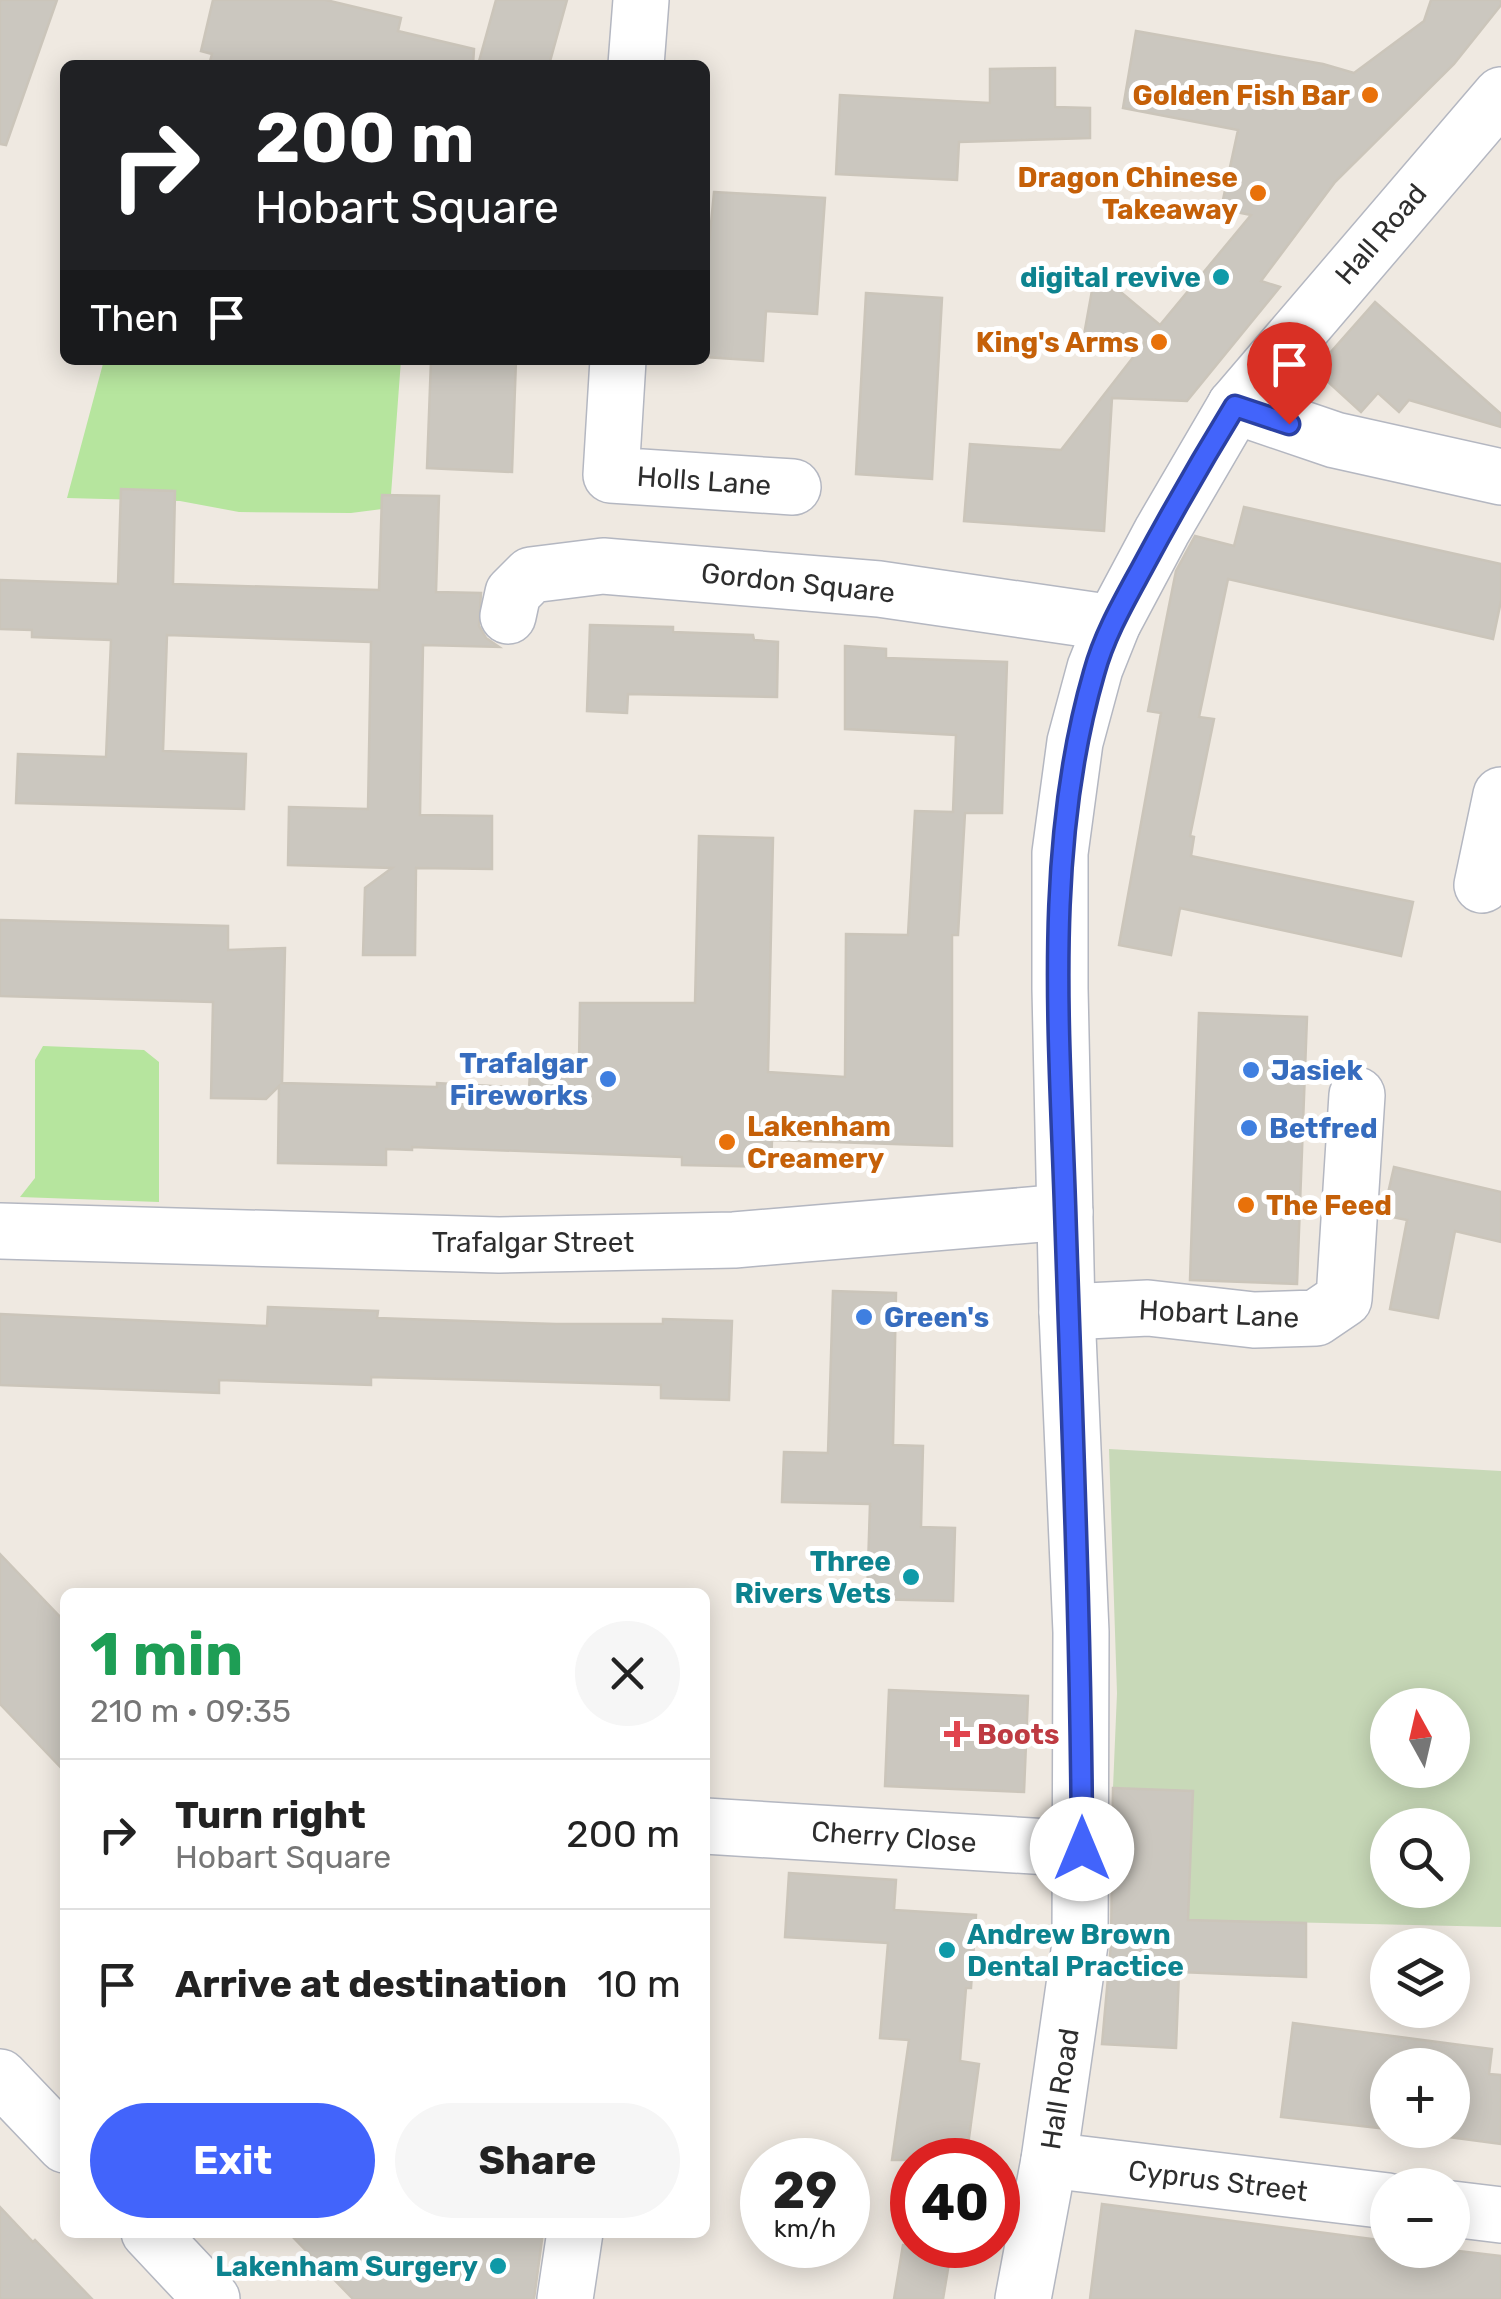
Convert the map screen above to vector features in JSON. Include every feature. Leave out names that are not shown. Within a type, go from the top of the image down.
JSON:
[{"type":"street","points":[[636,60],[640,0]]},
{"type":"street","name":"Hall Road","points":[[1023,2299],[1049,2160],[1080,1944],[1081,1632],[1067,1312],[1060,853],[1075,742],[1112,623],[1235,406],[1501,96]]},
{"type":"street","name":"Holls Lane","points":[[618,365],[611,475],[793,487]]},
{"type":"street","points":[[1235,406],[1335,440],[1501,477]]},
{"type":"street","name":"Gordon Square","points":[[508,616],[513,594],[530,575],[604,566],[878,589],[1112,623]]},
{"type":"street","points":[[1482,885],[1501,795]]},
{"type":"street","name":"Hobart Lane","points":[[1067,1312],[1148,1308],[1254,1320],[1316,1318],[1344,1299],[1367,1221],[1357,1094]]},
{"type":"street","name":"Trafalgar Street","points":[[0,1231],[518,1244],[734,1240],[1066,1212]]},
{"type":"street","name":"Cherry Close","points":[[710,1826],[1082,1849]]},
{"type":"street","points":[[0,2077],[60,2140]]},
{"type":"street","name":"Cyprus Street","points":[[1049,2160],[1370,2199]]},
{"type":"street","points":[[1470,2211],[1501,2215]]},
{"type":"street","points":[[154,2238],[212,2299]]},
{"type":"street","points":[[565,2299],[575,2238]]},
{"type":"green space","points":[[103,365],[401,365],[390,508],[351,513],[239,512],[180,501],[67,498]]},
{"type":"green space","points":[[43,1046],[144,1050],[159,1062],[159,1202],[20,1197],[35,1178],[35,1060]]},
{"type":"green space","points":[[1109,1449],[1501,1471],[1501,1927],[1188,1920],[1193,1791],[1113,1788],[1117,1693]]},
{"type":"building","points":[[0,0],[57,0],[6,145],[0,144]]},
{"type":"building","points":[[213,0],[326,0],[401,18],[398,31],[474,49],[473,60],[210,60],[212,54],[201,51]]},
{"type":"building","points":[[496,0],[567,0],[550,60],[479,60]]},
{"type":"building","points":[[1431,0],[1501,0],[1501,5],[1454,64],[1335,182],[1261,281],[1280,287],[1187,401],[1112,398],[1104,531],[964,521],[970,444],[1061,450],[1145,342],[1084,335],[1093,285],[1117,289],[1160,325],[1251,215],[1221,209],[1238,130],[1123,108],[1136,31],[1354,73],[1424,21]]},
{"type":"building","points":[[1055,68],[1055,107],[1090,108],[1090,138],[959,142],[957,180],[836,174],[840,95],[990,103],[990,69]]},
{"type":"building","points":[[714,192],[825,198],[817,314],[766,311],[763,361],[710,357]]},
{"type":"building","points":[[866,293],[942,298],[932,479],[856,474]]},
{"type":"building","points":[[1375,302],[1501,414],[1501,427],[1409,400],[1399,412],[1378,393],[1361,412],[1315,370]]},
{"type":"building","points":[[431,365],[516,365],[512,472],[427,468]]},
{"type":"building","points":[[121,489],[175,491],[173,584],[379,590],[382,495],[439,496],[436,592],[481,593],[479,626],[486,638],[499,647],[423,645],[420,815],[492,816],[492,869],[416,868],[415,955],[363,955],[365,888],[392,868],[288,865],[289,807],[368,809],[371,642],[167,635],[163,751],[246,754],[244,809],[16,803],[18,754],[106,757],[111,640],[32,637],[32,630],[0,629],[0,580],[118,584]]},
{"type":"building","points":[[1244,507],[1501,564],[1501,601],[1493,639],[1228,579],[1199,717],[1214,719],[1190,836],[1194,837],[1191,856],[1413,902],[1401,956],[1180,908],[1171,955],[1119,945],[1161,713],[1148,711],[1176,571],[1195,536],[1234,546]]},
{"type":"building","points":[[590,625],[673,627],[673,632],[753,635],[754,640],[778,642],[777,697],[628,694],[627,713],[587,711]]},
{"type":"building","points":[[845,646],[886,649],[886,658],[1007,662],[1002,813],[965,813],[958,935],[952,935],[952,1146],[772,1140],[771,1167],[682,1165],[682,1157],[412,1147],[386,1149],[386,1165],[278,1163],[279,1086],[266,1099],[211,1098],[213,1002],[0,996],[0,920],[228,926],[228,950],[285,948],[282,1083],[437,1087],[437,1083],[529,1088],[531,1060],[579,1062],[580,1003],[695,1003],[699,836],[773,838],[768,1072],[845,1077],[846,934],[908,935],[915,811],[953,812],[956,735],[845,729]]},
{"type":"building","points":[[1199,1013],[1307,1017],[1297,1284],[1190,1280]]},
{"type":"building","points":[[1394,1167],[1501,1192],[1501,1242],[1455,1231],[1438,1318],[1390,1309],[1407,1220],[1383,1215]]},
{"type":"building","points":[[833,1291],[896,1293],[893,1445],[923,1446],[921,1527],[955,1528],[953,1601],[867,1599],[870,1504],[782,1502],[784,1452],[828,1453]]},
{"type":"building","points":[[268,1307],[378,1311],[377,1318],[556,1324],[663,1324],[663,1319],[732,1321],[729,1400],[661,1398],[661,1385],[371,1377],[371,1385],[219,1380],[219,1393],[0,1385],[0,1314],[267,1326]]},
{"type":"building","points":[[0,1554],[60,1617],[60,1767],[0,1704]]},
{"type":"building","name":"Boots","points":[[889,1690],[1028,1696],[1024,1792],[885,1786]]},
{"type":"building","points":[[1113,1788],[1193,1791],[1188,1920],[1306,1923],[1306,1977],[1179,1972],[1176,2048],[1102,2044],[1111,1944]]},
{"type":"building","points":[[789,1873],[896,1880],[894,1910],[976,1915],[960,2061],[979,2064],[969,2138],[895,2138],[909,2040],[880,2038],[888,1943],[785,1937]]},
{"type":"building","points":[[1293,2023],[1492,2049],[1489,2074],[1501,2075],[1501,2144],[1470,2140],[1470,2048],[1370,2048],[1370,2127],[1281,2117]]},
{"type":"building","points":[[1102,2204],[1370,2239],[1370,2268],[1470,2268],[1470,2252],[1501,2256],[1501,2299],[1090,2299]]},
{"type":"building","points":[[0,2207],[35,2240],[92,2299],[0,2299]]},
{"type":"building","points":[[294,2238],[542,2238],[534,2299],[353,2299]]},
{"type":"building","points":[[899,2268],[948,2268],[943,2299],[894,2299]]},
{"type":"place","name":"Golden Fish Bar","points":[[1370,95]]},
{"type":"place","name":"Dragon Chinese Takeaway","points":[[1258,193]]},
{"type":"place","name":"digital revive","points":[[1221,277]]},
{"type":"place","name":"King's Arms","points":[[1159,342]]},
{"type":"place","name":"Jasiek","points":[[1251,1070]]},
{"type":"place","name":"Trafalgar Fireworks","points":[[608,1079]]},
{"type":"place","name":"Betfred","points":[[1249,1128]]},
{"type":"place","name":"Lakenham Creamery","points":[[727,1142]]},
{"type":"place","name":"The Feed","points":[[1246,1205]]},
{"type":"place","name":"Green's","points":[[864,1317]]},
{"type":"place","name":"Three Rivers Vets","points":[[911,1577]]},
{"type":"place","name":"Boots","points":[[957,1734]]},
{"type":"place","name":"Andrew Brown Dental Practice","points":[[947,1950]]},
{"type":"place","name":"Lakenham Surgery","points":[[498,2266]]},
{"type":"route","points":[[1082,1849],[1081,1632],[1067,1312],[1060,1017],[1060,853],[1075,742],[1112,623],[1235,406],[1289,424]]}]
